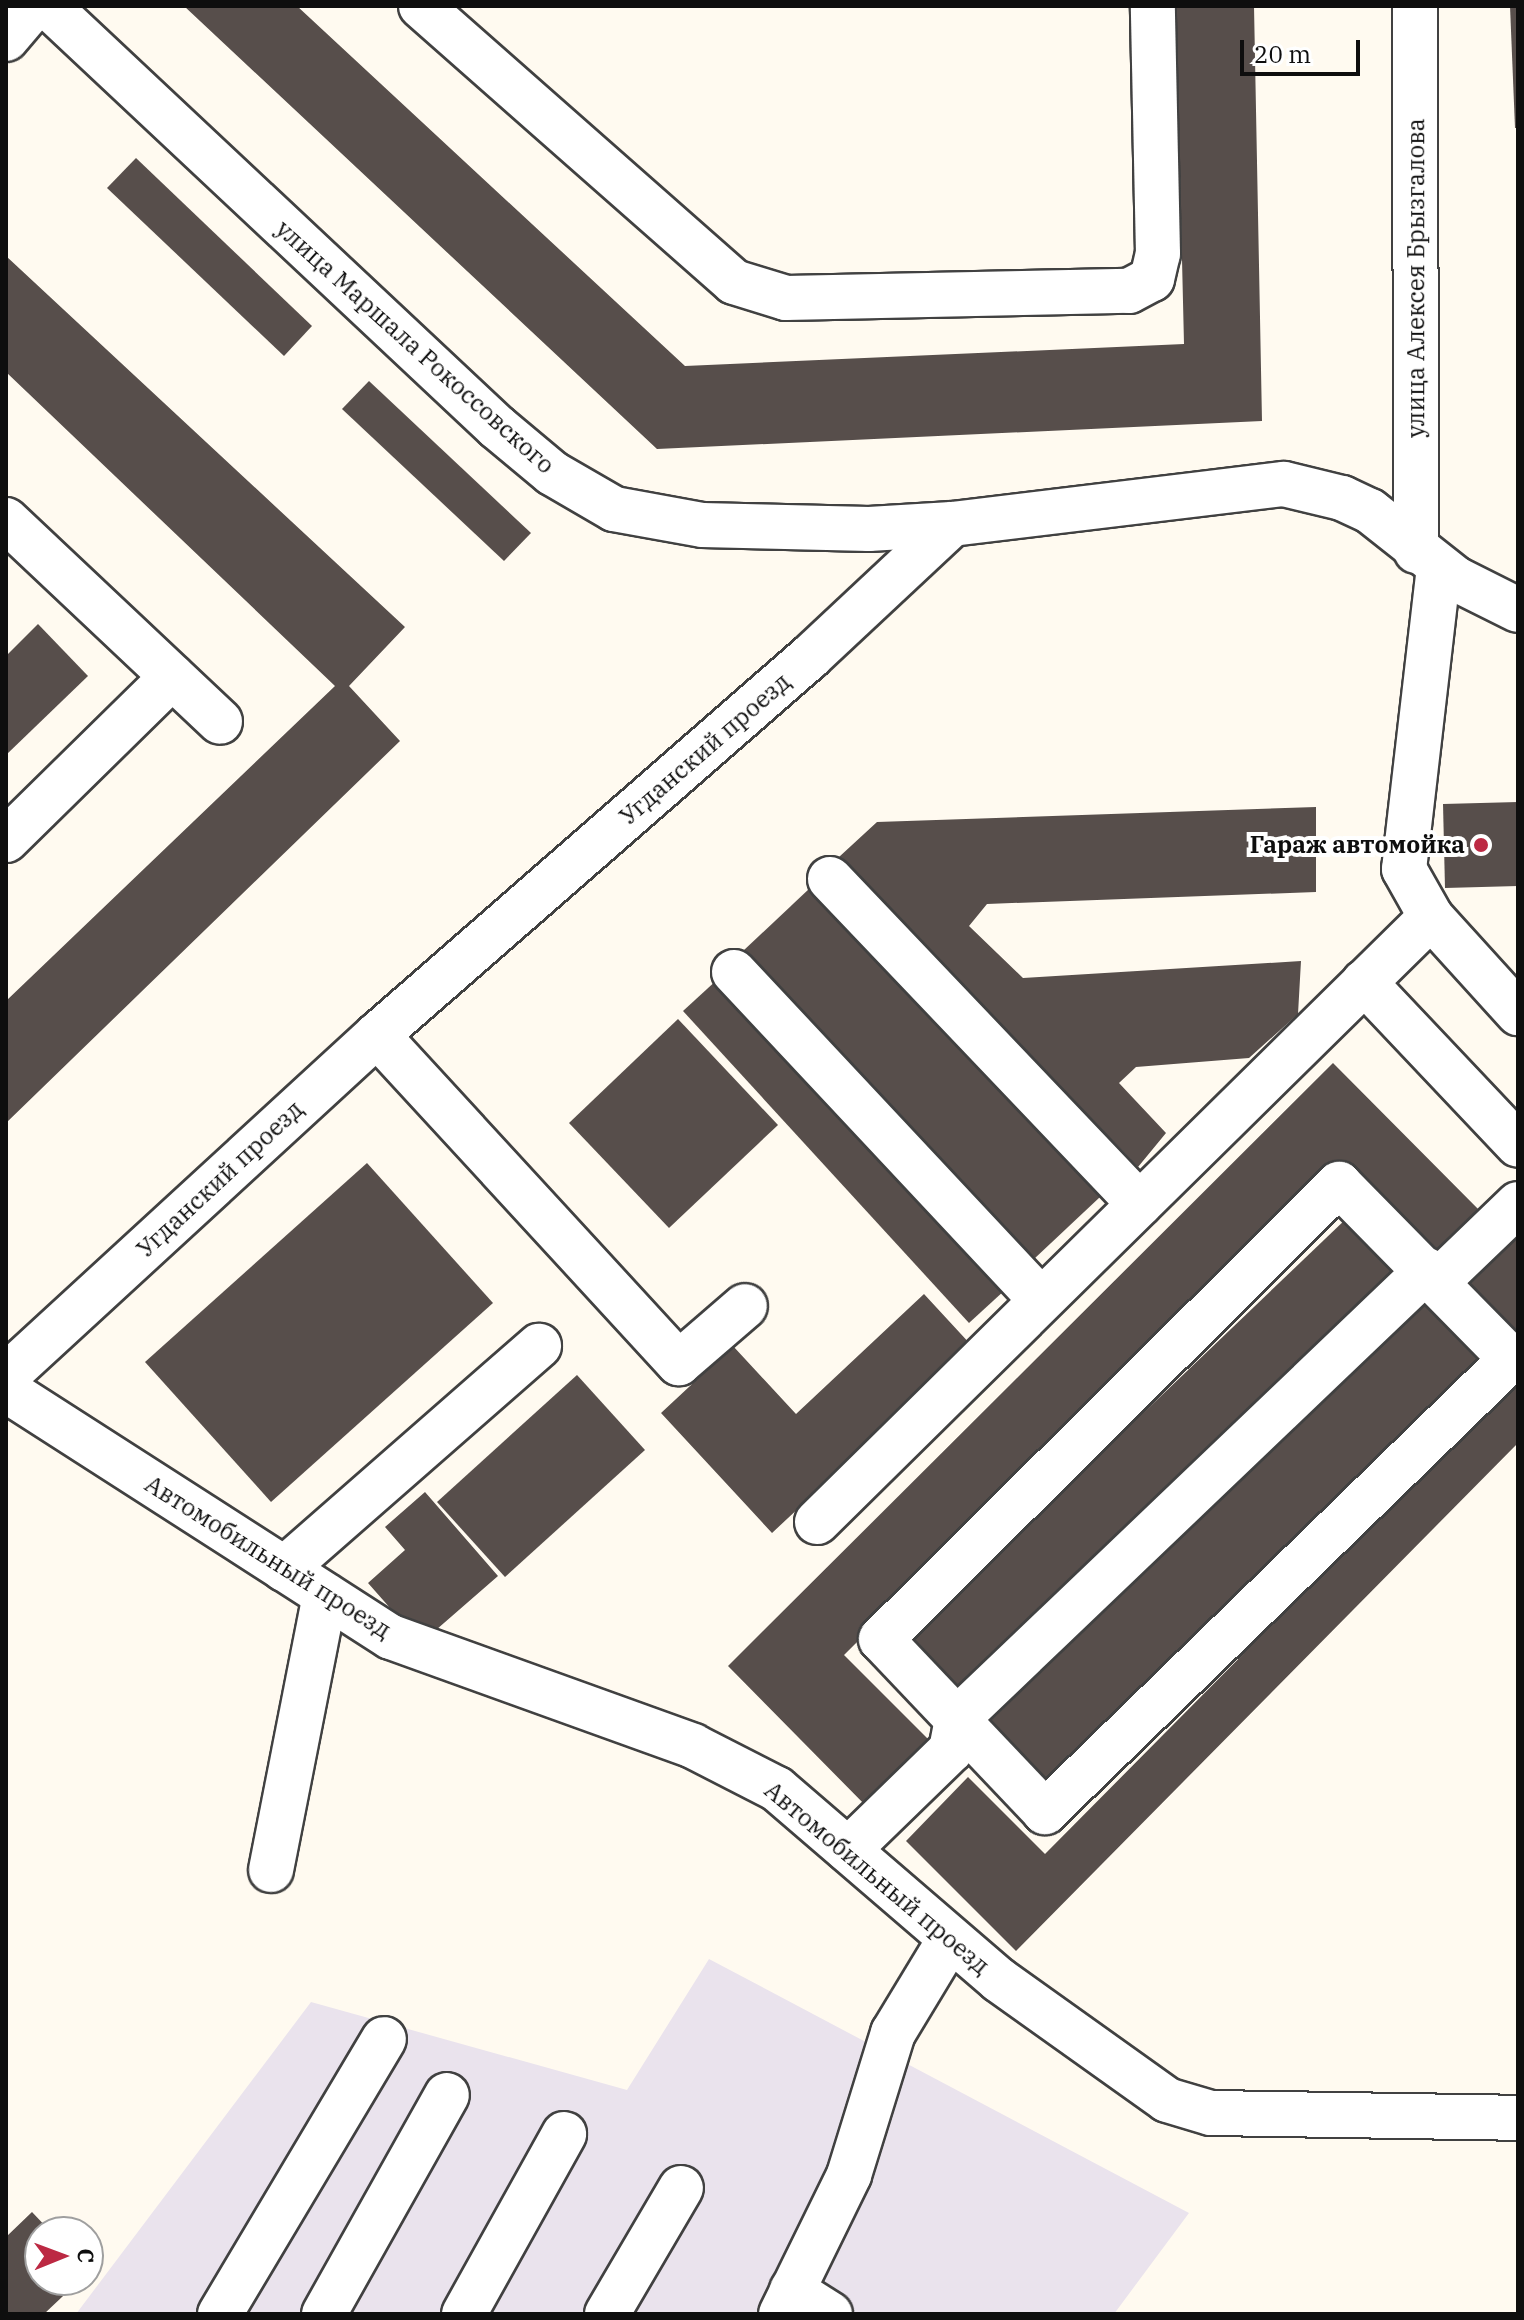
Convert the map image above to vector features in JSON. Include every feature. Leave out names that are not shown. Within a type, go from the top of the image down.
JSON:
[{"type":"street","points":[[421,6],[734,282],[786,298],[1129,291],[1152,279],[1158,254],[1153,6]]},
{"type":"street","name":"улица Алексея Брызгалова","points":[[1415,6],[1427,559],[1404,869],[1431,917],[1518,1013]]},
{"type":"street","points":[[6,39],[61,11]]},
{"type":"street","name":"улица Маршала Рокоссовского","points":[[61,11],[497,427],[552,473],[614,509],[702,525],[856,529],[952,524]]},
{"type":"street","points":[[952,524],[1284,484],[1342,498],[1370,511],[1427,559],[1518,610]]},
{"type":"street","points":[[6,520],[220,722]]},
{"type":"street","name":"Угданский проезд","points":[[6,1376],[377,1035],[811,656],[952,524]]},
{"type":"street","points":[[6,840],[172,677]]},
{"type":"street","points":[[830,879],[1140,1204]]},
{"type":"street","points":[[817,1522],[1431,917]]},
{"type":"street","points":[[734,972],[1041,1300]]},
{"type":"street","points":[[1364,982],[1518,1145]]},
{"type":"street","points":[[377,1035],[679,1363],[745,1306]]},
{"type":"street","points":[[1339,1184],[1433,1275],[1511,1359],[1045,1812],[881,1639],[1339,1184]]},
{"type":"street","points":[[848,1850],[951,1750],[957,1719],[1433,1275],[1518,1204]]},
{"type":"street","points":[[284,1569],[539,1346]]},
{"type":"street","name":"Автомобильный проезд","points":[[6,1390],[391,1637],[693,1746],[777,1789],[999,1980],[1167,2100],[1211,2113],[1518,2118]]},
{"type":"street","points":[[271,1870],[325,1595]]},
{"type":"street","points":[[830,2314],[786,2302],[849,2175],[893,2033],[950,1939]]},
{"type":"street","points":[[220,2314],[384,2039]]},
{"type":"street","points":[[324,2314],[447,2095]]},
{"type":"street","points":[[464,2314],[564,2134]]},
{"type":"street","points":[[607,2314],[681,2188]]},
{"type":"shaded area","points":[[709,1959],[1189,2213],[1114,2314],[76,2314],[90,2296],[104,2296],[104,2277],[311,2002],[627,2090]]},
{"type":"building","points":[[184,6],[297,6],[685,366],[1184,344],[1176,6],[1254,6],[1262,421],[657,449]]},
{"type":"building","points":[[1510,6],[1518,6],[1518,128],[1515,128]]},
{"type":"building","points":[[136,158],[312,326],[284,356],[107,188]]},
{"type":"building","points":[[6,256],[405,627],[349,686],[400,741],[6,1123],[6,1001],[335,686],[6,372]]},
{"type":"building","points":[[369,381],[531,533],[504,561],[342,409]]},
{"type":"building","points":[[38,624],[88,676],[6,755],[6,656]]},
{"type":"building","name":"Гараж автомойка","points":[[1518,802],[1518,886],[1445,888],[1443,804]]},
{"type":"building","points":[[1316,807],[1316,892],[987,904],[969,926],[1023,978],[1301,961],[1298,1014],[1249,1058],[1136,1067],[1119,1083],[1166,1133],[1138,1167],[839,857],[877,822]]},
{"type":"building","points":[[810,888],[1100,1197],[1034,1259],[743,951]]},
{"type":"building","points":[[719,978],[1005,1290],[969,1323],[683,1011]]},
{"type":"building","points":[[678,1019],[778,1125],[669,1228],[569,1123]]},
{"type":"building","points":[[1333,1063],[1486,1217],[1439,1263],[1339,1163],[844,1655],[936,1747],[871,1811],[728,1666]]},
{"type":"building","points":[[367,1163],[493,1303],[271,1502],[145,1362]]},
{"type":"building","points":[[1348,1217],[1400,1273],[962,1691],[910,1636]]},
{"type":"building","points":[[1518,1233],[1518,1352],[1459,1293]]},
{"type":"building","points":[[924,1294],[972,1346],[772,1533],[661,1413],[733,1346],[796,1414]]},
{"type":"building","points":[[1426,1298],[1482,1356],[1041,1785],[984,1727]]},
{"type":"building","points":[[577,1375],[645,1450],[505,1577],[437,1502]]},
{"type":"building","points":[[1518,1377],[1518,1443],[1016,1951],[906,1841],[968,1777],[1045,1854]]},
{"type":"building","points":[[425,1492],[498,1576],[421,1643],[368,1583],[405,1550],[385,1527]]},
{"type":"building","points":[[24,2220],[24,2296],[63,2296],[44,2314],[6,2314],[6,2237]]},
{"type":"place","name":"Гараж автомойка","points":[[1481,845]]}]
